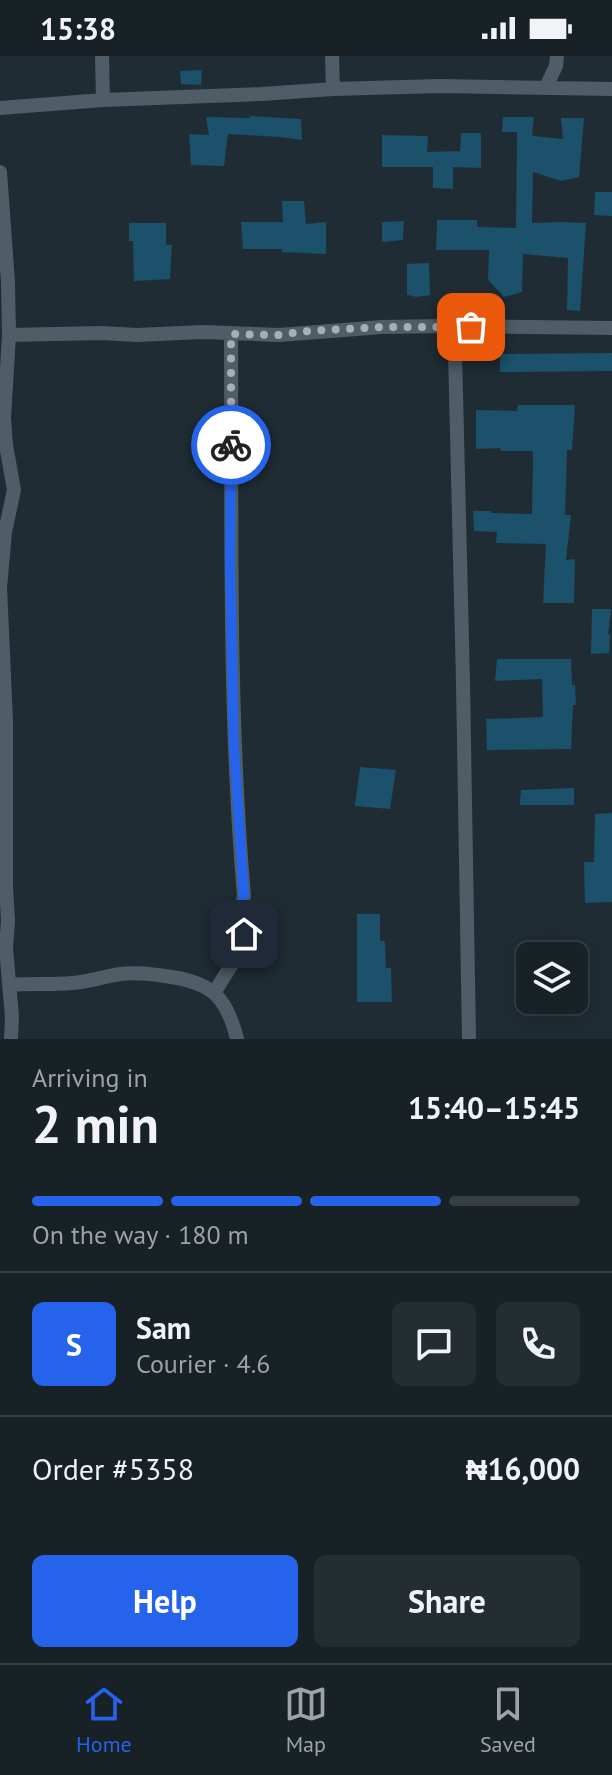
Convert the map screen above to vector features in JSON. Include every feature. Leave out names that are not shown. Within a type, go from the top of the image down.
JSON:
[{"type":"street","points":[[102,56],[103,100]]},
{"type":"street","points":[[332,56],[333,89]]},
{"type":"street","points":[[546,87],[556,66],[557,56]]},
{"type":"street","points":[[0,108],[333,89],[439,86],[612,89]]},
{"type":"street","points":[[0,172],[9,335],[4,418],[14,490],[5,532],[0,587],[6,721],[6,948],[11,1039]]},
{"type":"street","points":[[9,335],[203,332],[279,335],[442,326],[612,328]]},
{"type":"street","points":[[442,326],[455,352],[469,1039]]},
{"type":"street","points":[[214,993],[244,941],[239,917],[244,896],[234,747],[230,563],[231,334]]},
{"type":"street","points":[[10,985],[72,983],[144,973],[199,983],[223,1002],[231,1016],[237,1039]]},
{"type":"building","points":[[202,70],[201,85],[181,84],[180,71]]},
{"type":"building","points":[[206,117],[301,119],[302,140],[228,134],[224,166],[191,165],[189,134],[209,135]]},
{"type":"building","points":[[503,117],[534,117],[532,135],[563,139],[561,118],[584,118],[579,177],[561,181],[533,172],[532,223],[586,223],[580,311],[567,310],[568,258],[523,254],[522,292],[504,297],[488,280],[489,250],[436,250],[437,220],[477,220],[477,227],[516,228],[517,132],[502,132]]},
{"type":"building","points":[[461,133],[481,133],[481,168],[453,167],[453,189],[433,188],[433,167],[382,167],[382,135],[428,136],[427,152],[460,151]]},
{"type":"building","points":[[595,192],[612,192],[612,216],[594,215]]},
{"type":"building","points":[[282,201],[304,201],[306,224],[326,222],[326,254],[243,249],[241,222],[283,222]]},
{"type":"building","points":[[404,221],[403,240],[382,242],[382,222]]},
{"type":"building","points":[[129,223],[166,223],[166,245],[172,245],[170,279],[134,281],[133,241],[129,241]]},
{"type":"building","points":[[429,263],[430,295],[407,295],[407,264]]},
{"type":"building","points":[[612,353],[612,371],[500,372],[500,354]]},
{"type":"building","points":[[518,405],[575,405],[572,450],[567,450],[565,515],[571,515],[566,560],[575,559],[574,603],[543,603],[546,544],[496,543],[497,532],[474,531],[473,511],[532,514],[533,451],[476,449],[476,410],[517,411]]},
{"type":"building","points":[[592,609],[611,609],[609,653],[591,654]]},
{"type":"building","points":[[497,659],[571,659],[576,705],[573,705],[571,749],[487,750],[486,719],[543,717],[542,679],[495,681]]},
{"type":"building","points":[[360,767],[396,770],[390,809],[355,806]]},
{"type":"building","points":[[574,788],[574,805],[520,805],[521,790]]},
{"type":"building","points":[[612,813],[612,902],[585,903],[584,862],[594,862],[595,814]]},
{"type":"building","points":[[357,914],[380,914],[380,941],[385,941],[386,968],[391,968],[392,1002],[357,1002]]},
{"type":"way so far","points":[[231,445],[231,334],[279,335],[382,327],[471,327]]},
{"type":"route","points":[[231,445],[234,747],[244,896],[239,917],[244,934]]}]
